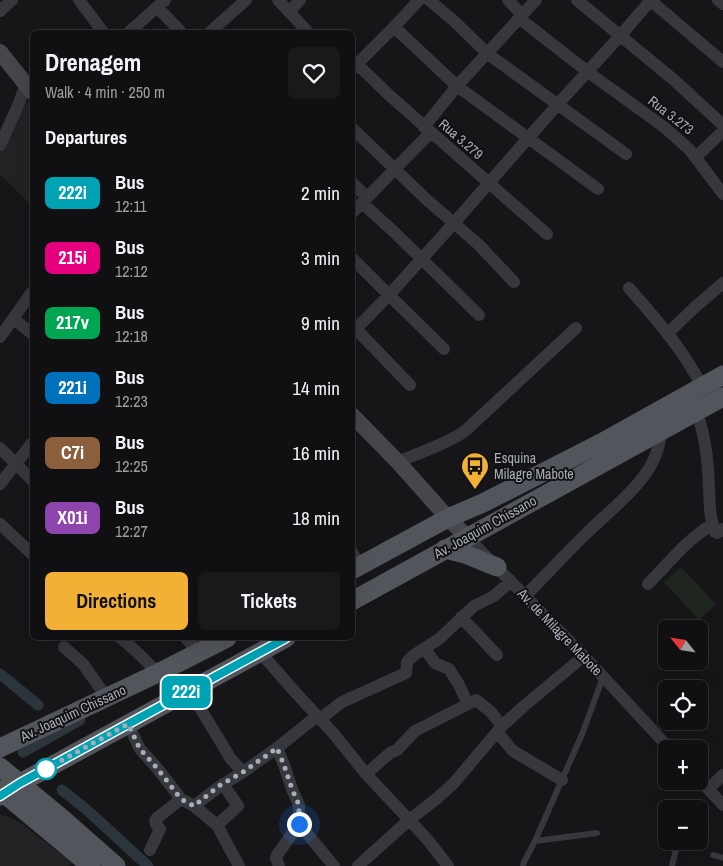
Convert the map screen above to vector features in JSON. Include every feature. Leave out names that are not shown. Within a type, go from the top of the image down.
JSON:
[{"type":"main road","name":"Av. Joaquim Chissano","points":[[355,562],[483,503],[601,443],[723,376]]},
{"type":"main road","name":"Av. Joaquim Chissano","points":[[355,599],[723,397]]},
{"type":"main road","points":[[445,549],[465,554],[497,567]]},
{"type":"main road","name":"Av. Joaquim Chissano","points":[[0,748],[223,640]]},
{"type":"main road","points":[[6,791],[282,640]]},
{"type":"main road","points":[[0,767],[6,791],[83,864]]},
{"type":"main road","points":[[6,791],[116,866]]},
{"type":"street","points":[[0,11],[12,0]]},
{"type":"street","points":[[79,0],[102,30]]},
{"type":"street","points":[[212,30],[246,0]]},
{"type":"street","points":[[278,0],[306,30]]},
{"type":"street","points":[[289,12],[300,0]]},
{"type":"street","points":[[355,67],[419,0]]},
{"type":"street","points":[[428,0],[454,21],[488,54],[626,154]]},
{"type":"street","name":"Rua 3.273","points":[[508,0],[521,17],[588,72],[664,127],[689,149],[723,194]]},
{"type":"street","points":[[355,210],[395,168],[428,129],[457,86],[536,0]]},
{"type":"street","points":[[577,0],[674,80],[723,125]]},
{"type":"street","points":[[355,328],[454,223],[650,0],[723,62]]},
{"type":"street","points":[[718,0],[723,4]]},
{"type":"street","points":[[131,30],[161,3],[180,30]]},
{"type":"street","points":[[394,27],[457,86],[598,189]]},
{"type":"street","points":[[0,52],[29,88],[17,108],[0,145]]},
{"type":"street","name":"Rua 3.279","points":[[355,67],[547,234]]},
{"type":"street","points":[[355,131],[478,244],[514,282]]},
{"type":"street","points":[[696,157],[723,131]]},
{"type":"street","points":[[355,187],[421,259],[478,315]]},
{"type":"street","points":[[355,261],[444,349]]},
{"type":"street","points":[[667,334],[723,283]]},
{"type":"street","points":[[629,288],[687,361],[702,387]]},
{"type":"street","points":[[0,337],[30,295]]},
{"type":"street","points":[[14,319],[30,332]]},
{"type":"street","points":[[398,462],[442,444],[465,430],[576,328]]},
{"type":"street","points":[[355,330],[410,385]]},
{"type":"street","points":[[648,584],[678,551],[700,532],[718,526],[709,511],[704,437],[696,412]]},
{"type":"street","name":"Av. de Milagre Mabote","points":[[355,418],[398,462],[448,518],[584,656],[662,740]]},
{"type":"street","points":[[525,596],[642,478],[657,454],[661,431]]},
{"type":"street","points":[[0,484],[30,446]]},
{"type":"street","points":[[0,448],[30,478]]},
{"type":"street","points":[[0,524],[30,552]]},
{"type":"street","points":[[194,806],[342,702],[406,673],[407,662],[414,655],[439,639],[474,606],[494,596],[511,581]]},
{"type":"street","points":[[461,617],[497,655]]},
{"type":"street","points":[[123,640],[158,673]]},
{"type":"street","points":[[188,640],[198,652]]},
{"type":"street","points":[[64,646],[83,664],[106,698]]},
{"type":"street","points":[[425,649],[435,663],[449,670],[458,683],[468,704]]},
{"type":"street","points":[[260,652],[334,734],[366,774],[427,839],[448,866]]},
{"type":"street","points":[[358,866],[454,783],[500,729],[531,700],[584,656]]},
{"type":"street","points":[[189,690],[231,759],[243,772]]},
{"type":"street","points":[[366,774],[390,753],[397,750],[416,730],[477,701],[490,711],[513,751],[562,780]]},
{"type":"street","points":[[128,724],[140,749],[181,799],[194,806],[217,825],[238,866]]},
{"type":"street","points":[[277,748],[299,805],[299,824],[277,855],[276,858],[279,866]]},
{"type":"street","points":[[723,775],[708,789],[723,805]]},
{"type":"street","points":[[217,825],[238,806],[223,784]]},
{"type":"street","points":[[150,850],[160,829],[155,824],[156,819],[181,799]]},
{"type":"street","points":[[299,824],[334,866]]},
{"type":"lane","points":[[523,866],[583,732],[603,677]]},
{"type":"lane","points":[[535,841],[597,833]]},
{"type":"lane","points":[[672,866],[676,850]]},
{"type":"lane","points":[[713,855],[723,858]]},
{"type":"shaded area","points":[[24,98],[30,104],[30,204],[0,174],[0,152]]},
{"type":"shaded area","points":[[681,567],[716,604],[699,620],[664,582]]},
{"type":"shaded area","points":[[0,815],[12,818],[23,825],[73,863],[68,866],[0,866]]},
{"type":"waterway","points":[[0,674],[38,705]]},
{"type":"waterway","points":[[23,752],[80,720]]},
{"type":"waterway","points":[[62,790],[87,810],[148,866]]},
{"type":"bus line","name":"222i","points":[[0,796],[20,783],[282,640]]},
{"type":"place","name":"Esquina Milagre Mabote","points":[[475,490]]},
{"type":"route","points":[[46,769],[128,724],[140,749],[181,799],[194,806],[219,786],[277,748],[299,805],[299,824]]}]
